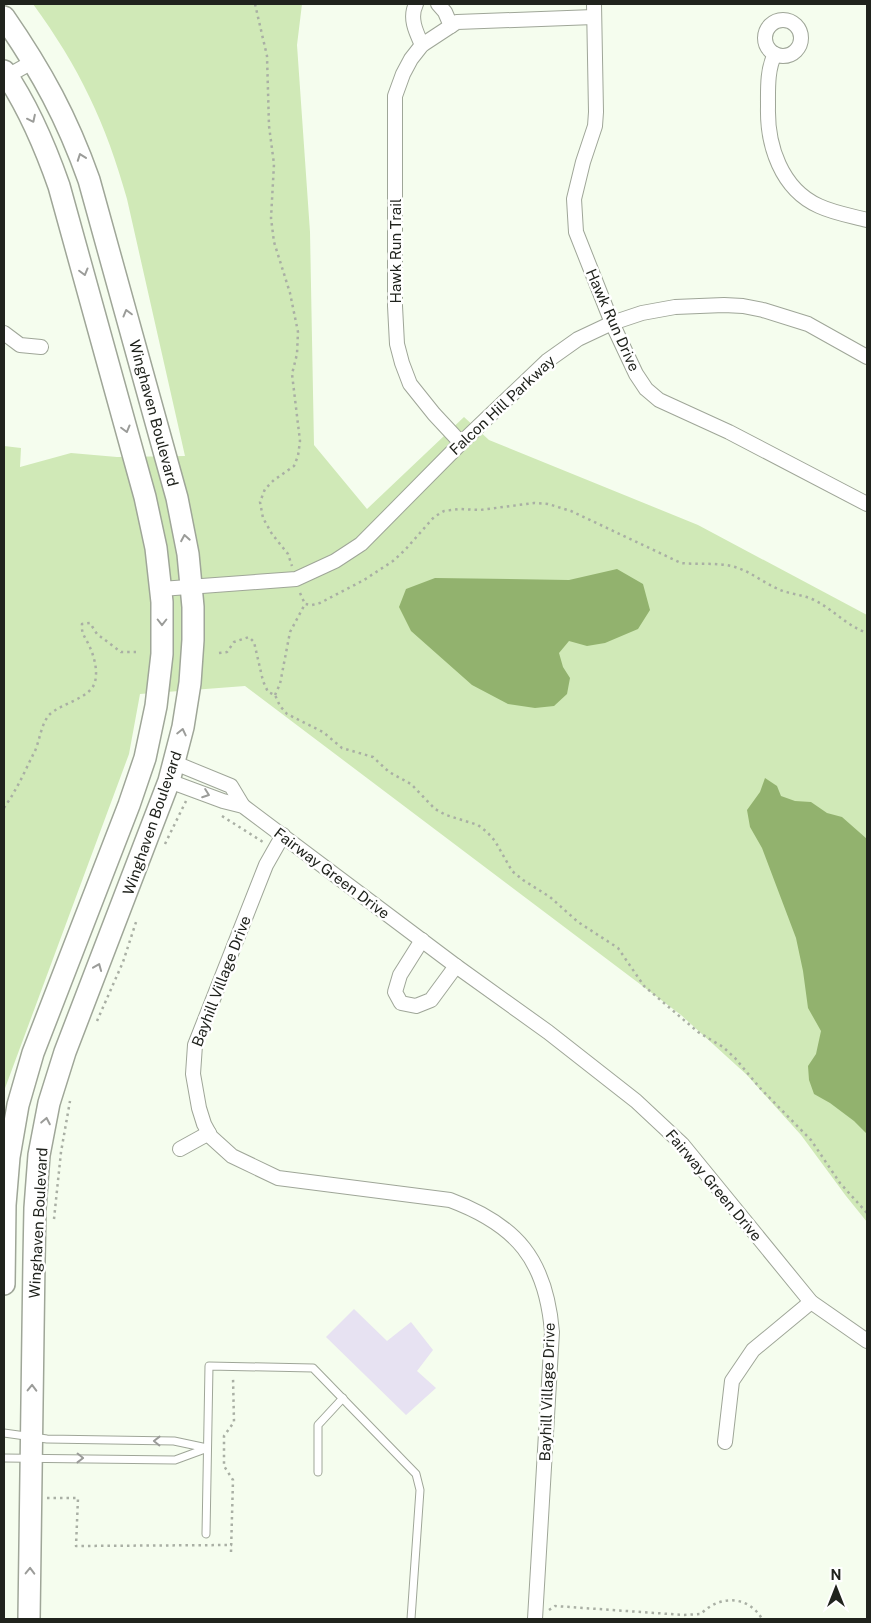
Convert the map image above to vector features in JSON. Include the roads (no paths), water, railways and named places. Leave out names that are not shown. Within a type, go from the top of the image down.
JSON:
[{"type":"main road","name":"Winghaven Boulevard","points":[[4,18],[34,61],[54,96],[75,141],[89,180],[177,498],[192,586],[193,640],[190,683],[183,728],[172,772],[65,1052],[49,1103],[39,1155],[35,1208],[29,1619]]},
{"type":"main road","name":"Winghaven Boulevard","points":[[4,1284],[5,1205],[9,1157],[18,1105],[32,1053],[129,805],[145,758],[156,706],[162,654],[161,589],[156,548],[145,497],[60,186],[43,142],[26,107],[5,75]]},
{"type":"street","points":[[416,4],[413,10],[413,22],[422,45]]},
{"type":"street","points":[[438,4],[445,12],[451,26]]},
{"type":"street","name":"Hawk Run Trail","points":[[461,443],[410,384],[397,344],[395,306],[395,96],[407,66],[422,45],[457,22],[594,10]]},
{"type":"street","name":"Hawk Run Drive","points":[[594,10],[595,126],[583,162],[574,199],[575,224],[576,232],[612,323],[636,374],[646,389],[659,400],[729,432],[867,504]]},
{"type":"street","points":[[775,54],[771,62],[768,87],[768,124],[780,169],[793,186],[809,200],[820,206],[867,220]]},
{"type":"street","points":[[5,75],[34,61]]},
{"type":"street","name":"Falcon Hill Parkway","points":[[161,589],[296,579],[334,561],[360,544],[461,443],[548,361],[578,339],[612,323],[642,313],[675,307],[743,306],[808,324],[867,357]]},
{"type":"street","points":[[4,333],[20,345],[41,347]]},
{"type":"street","name":"Fairway Green Drive","points":[[172,772],[223,801],[243,806],[280,840],[548,1032],[628,1095],[682,1144],[810,1302],[867,1341]]},
{"type":"street","name":"Bayhill Village Drive","points":[[280,840],[266,865],[195,1045],[194,1074],[199,1108],[209,1133],[232,1156],[278,1178],[450,1200],[475,1209],[500,1224],[520,1243],[536,1266],[545,1289],[550,1310],[552,1332],[535,1619]]},
{"type":"street","points":[[422,940],[400,975],[395,992],[401,1003],[416,1006],[430,1000],[456,966]]},
{"type":"street","points":[[180,1149],[209,1133]]},
{"type":"street","points":[[725,1442],[732,1381],[753,1350],[810,1302]]},
{"type":"lane","points":[[206,1534],[206,1448],[209,1366],[313,1368],[416,1474],[420,1490],[411,1619]]},
{"type":"lane","points":[[318,1472],[318,1424],[343,1398]]},
{"type":"lane","points":[[4,1433],[47,1439],[174,1441],[206,1448]]},
{"type":"lane","points":[[4,1458],[175,1460],[206,1448]]}]
